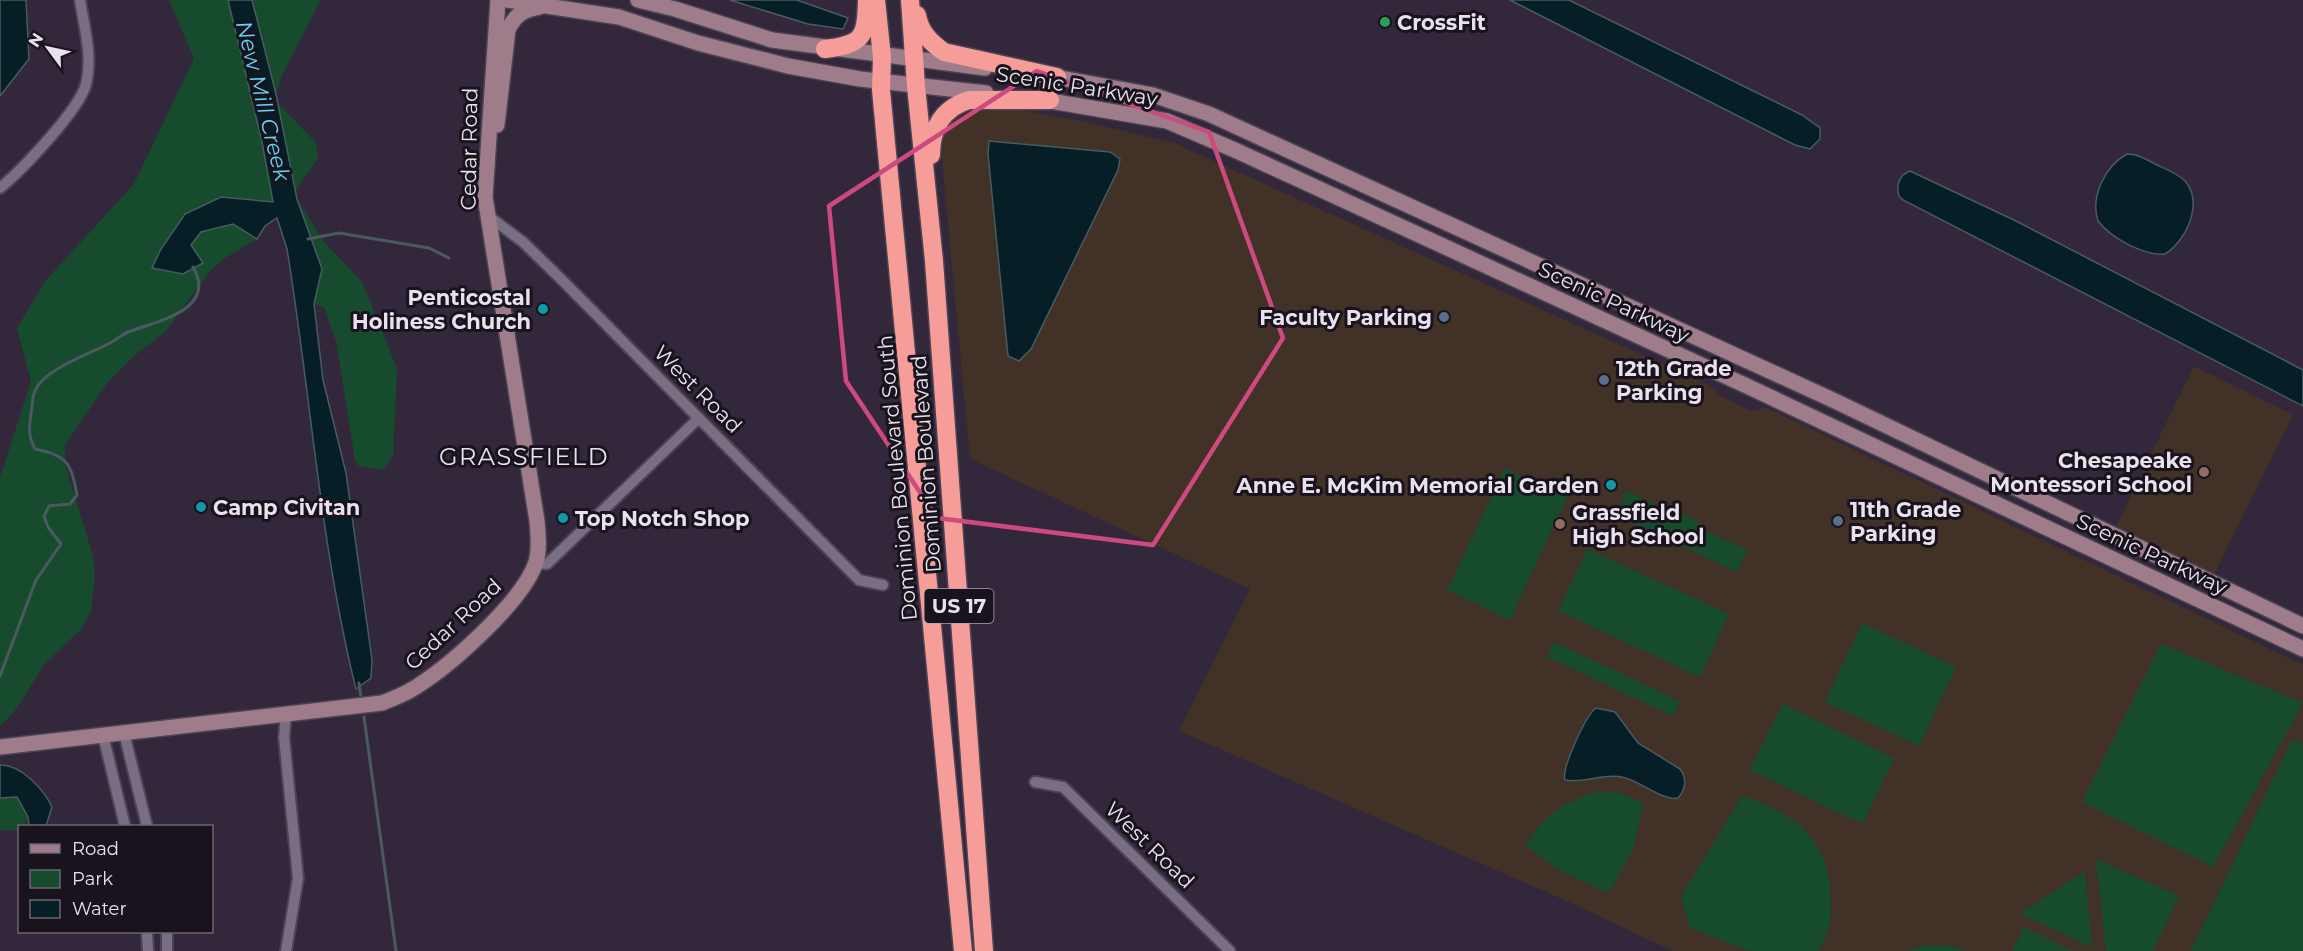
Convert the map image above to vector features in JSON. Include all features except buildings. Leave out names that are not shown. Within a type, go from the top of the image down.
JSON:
[{"type":"highway","points":[[825,49],[849,46],[860,38],[866,25],[867,0]]},
{"type":"highway","name":"Dominion Boulevard South","points":[[876,0],[882,57],[881,80],[963,951]]},
{"type":"highway","points":[[912,0],[919,24],[930,42],[944,52],[1057,77]]},
{"type":"highway","name":"US 17","points":[[912,0],[916,86],[931,228]]},
{"type":"highway","points":[[931,228],[937,197],[930,153],[933,136],[947,110],[969,100],[1050,100]]},
{"type":"highway","name":"Dominion Boulevard","points":[[931,228],[984,951]]},
{"type":"highway","points":[[918,470],[949,468]]},
{"type":"street","points":[[0,188],[48,138],[84,90],[89,67],[80,0]]},
{"type":"street","name":"Cedar Road","points":[[0,747],[367,706],[400,696],[419,686],[491,623],[523,586],[536,563],[539,542],[531,476],[487,214],[485,187],[498,0]]},
{"type":"street","points":[[507,0],[556,6]]},
{"type":"street","name":"Scenic Parkway","points":[[638,0],[675,9],[772,40],[882,57],[1057,77],[1153,95],[1209,114],[1835,401],[2303,626]]},
{"type":"street","points":[[485,187],[511,23],[524,10],[556,6]]},
{"type":"street","name":"Scenic Parkway","points":[[556,6],[619,17],[698,42],[788,66],[860,79],[1050,100],[1167,122],[1237,151],[1749,387],[2303,649]]},
{"type":"street","name":"West Road","points":[[487,214],[523,242],[859,579],[883,585]]},
{"type":"street","points":[[536,563],[547,564],[699,418]]},
{"type":"street","points":[[286,715],[284,737],[286,765],[298,878],[286,951]]},
{"type":"street","points":[[124,733],[147,825]]},
{"type":"street","points":[[103,735],[125,825]]},
{"type":"street","name":"West Road","points":[[1035,782],[1063,787],[1230,951]]},
{"type":"street","points":[[147,933],[148,951]]},
{"type":"street","points":[[167,933],[167,951]]},
{"type":"highlighted area","points":[[1037,71],[1209,132],[1283,338],[1153,545],[937,518],[846,381],[829,206]]},
{"type":"shaded area","name":"Grassfield High School","points":[[986,104],[1083,121],[1174,143],[1711,386],[1721,396],[1752,411],[1765,407],[2303,665],[2303,951],[1672,951],[1578,906],[1179,731],[1250,589],[970,459],[939,127],[947,115]]},
{"type":"shaded area","name":"Chesapeake Montessori School","points":[[2194,366],[2293,415],[2213,577],[2115,528]]},
{"type":"green space","points":[[169,0],[228,0],[262,142],[273,203],[221,197],[185,214],[191,245],[201,232],[233,224],[257,239],[225,258],[211,270],[165,332],[135,355],[108,382],[65,445],[65,464],[93,556],[95,573],[91,611],[82,628],[44,665],[14,712],[0,726],[0,477],[31,382],[17,328],[47,279],[134,184],[194,59]]},
{"type":"green space","points":[[252,0],[321,0],[283,73],[276,94]]},
{"type":"green space","points":[[278,103],[316,143],[318,159],[295,191]]},
{"type":"green space","points":[[297,199],[324,242],[362,282],[397,369],[393,456],[383,470],[359,466],[355,460],[336,341],[324,307],[314,304],[322,269]]},
{"type":"green space","points":[[1505,468],[1567,497],[1510,620],[1447,590]]},
{"type":"green space","points":[[1627,491],[1674,514],[1676,511],[1700,522],[1698,527],[1747,550],[1737,572],[1616,515]]},
{"type":"green space","points":[[1587,549],[1729,614],[1700,677],[1558,611]]},
{"type":"green space","points":[[1862,623],[1956,667],[1919,746],[1825,702]]},
{"type":"green space","points":[[1554,642],[1680,701],[1673,716],[1547,657]]},
{"type":"green space","points":[[2161,644],[2303,703],[2213,867],[2082,802]]},
{"type":"green space","points":[[1783,704],[1894,758],[1863,824],[1749,770]]},
{"type":"green space","points":[[2292,739],[2303,744],[2303,951],[2191,951]]},
{"type":"green space","points":[[1596,792],[1617,792],[1643,803],[1634,848],[1612,888],[1603,891],[1555,868],[1525,845],[1540,825],[1555,811]]},
{"type":"green space","points":[[1742,796],[1793,820],[1816,845],[1824,861],[1829,879],[1831,913],[1827,932],[1818,951],[1750,951],[1690,928],[1681,897]]},
{"type":"green space","points":[[17,797],[28,817],[24,825],[18,825],[18,831],[0,830],[0,798]]},
{"type":"green space","points":[[2096,859],[2179,896],[2153,951],[2106,951]]},
{"type":"green space","points":[[2085,871],[2092,947],[2020,914]]},
{"type":"green space","points":[[2024,927],[2072,951],[2012,951]]},
{"type":"green space","points":[[1947,945],[1965,951],[1908,951],[1920,946]]},
{"type":"water","points":[[0,0],[26,0],[29,59],[0,96]]},
{"type":"water","points":[[228,0],[252,0],[276,94],[297,199],[322,269],[314,304],[323,380],[346,473],[372,660],[371,678],[356,689],[333,580],[287,249],[277,218],[265,226],[257,239],[233,224],[201,232],[191,245],[203,263],[183,274],[152,268],[161,249],[185,214],[221,197],[273,202],[262,142]]},
{"type":"water","points":[[730,0],[797,0],[848,18],[843,29],[808,24]]},
{"type":"water","points":[[1510,0],[1569,0],[1802,115],[1820,128],[1820,139],[1810,149],[1795,145]]},
{"type":"water","points":[[989,141],[1110,152],[1120,159],[1118,170],[1031,349],[1019,361],[1008,356],[988,154]]},
{"type":"water","points":[[2127,154],[2143,158],[2176,174],[2185,181],[2190,190],[2193,210],[2190,221],[2180,240],[2165,254],[2148,252],[2128,245],[2111,234],[2098,221],[2096,202],[2101,183],[2112,166]]},
{"type":"water","points":[[1910,171],[2016,221],[2303,370],[2303,406],[1903,200],[1899,196],[1898,184],[1903,175]]},
{"type":"water","points":[[1596,708],[1615,712],[1638,743],[1680,769],[1685,783],[1678,798],[1666,797],[1622,777],[1565,780],[1567,765],[1575,742]]},
{"type":"water","points":[[0,765],[24,773],[43,793],[52,807],[46,825],[29,825],[28,817],[17,797],[0,798]]},
{"type":"waterway","points":[[308,239],[339,233],[429,248],[449,258]]},
{"type":"waterway","name":"New Mill Creek","points":[[0,676],[36,580],[61,544],[48,527],[44,516],[49,506],[70,504],[77,495],[70,468],[66,462],[54,454],[35,449],[30,436],[35,391],[47,376],[67,363],[111,343],[128,332],[181,312],[191,304],[197,294],[199,282],[193,267]]},
{"type":"waterway","points":[[359,683],[361,698]]},
{"type":"waterway","points":[[364,717],[396,951]]},
{"type":"place","name":"CrossFit","points":[[1385,22]]},
{"type":"place","name":"Penticostal Holiness Church","points":[[543,309]]},
{"type":"place","name":"Faculty Parking","points":[[1444,317]]},
{"type":"place","name":"12th Grade Parking","points":[[1604,380]]},
{"type":"place","name":"Chesapeake Montessori School","points":[[2204,472]]},
{"type":"place","name":"Anne E. McKim Memorial Garden","points":[[1611,485]]},
{"type":"place","name":"Camp Civitan","points":[[201,507]]},
{"type":"place","name":"Top Notch Shop","points":[[563,518]]},
{"type":"place","name":"11th Grade Parking","points":[[1838,521]]},
{"type":"place","name":"Grassfield High School","points":[[1560,524]]},
{"type":"district","name":"GRASSFIELD","points":[[524,456]]}]
